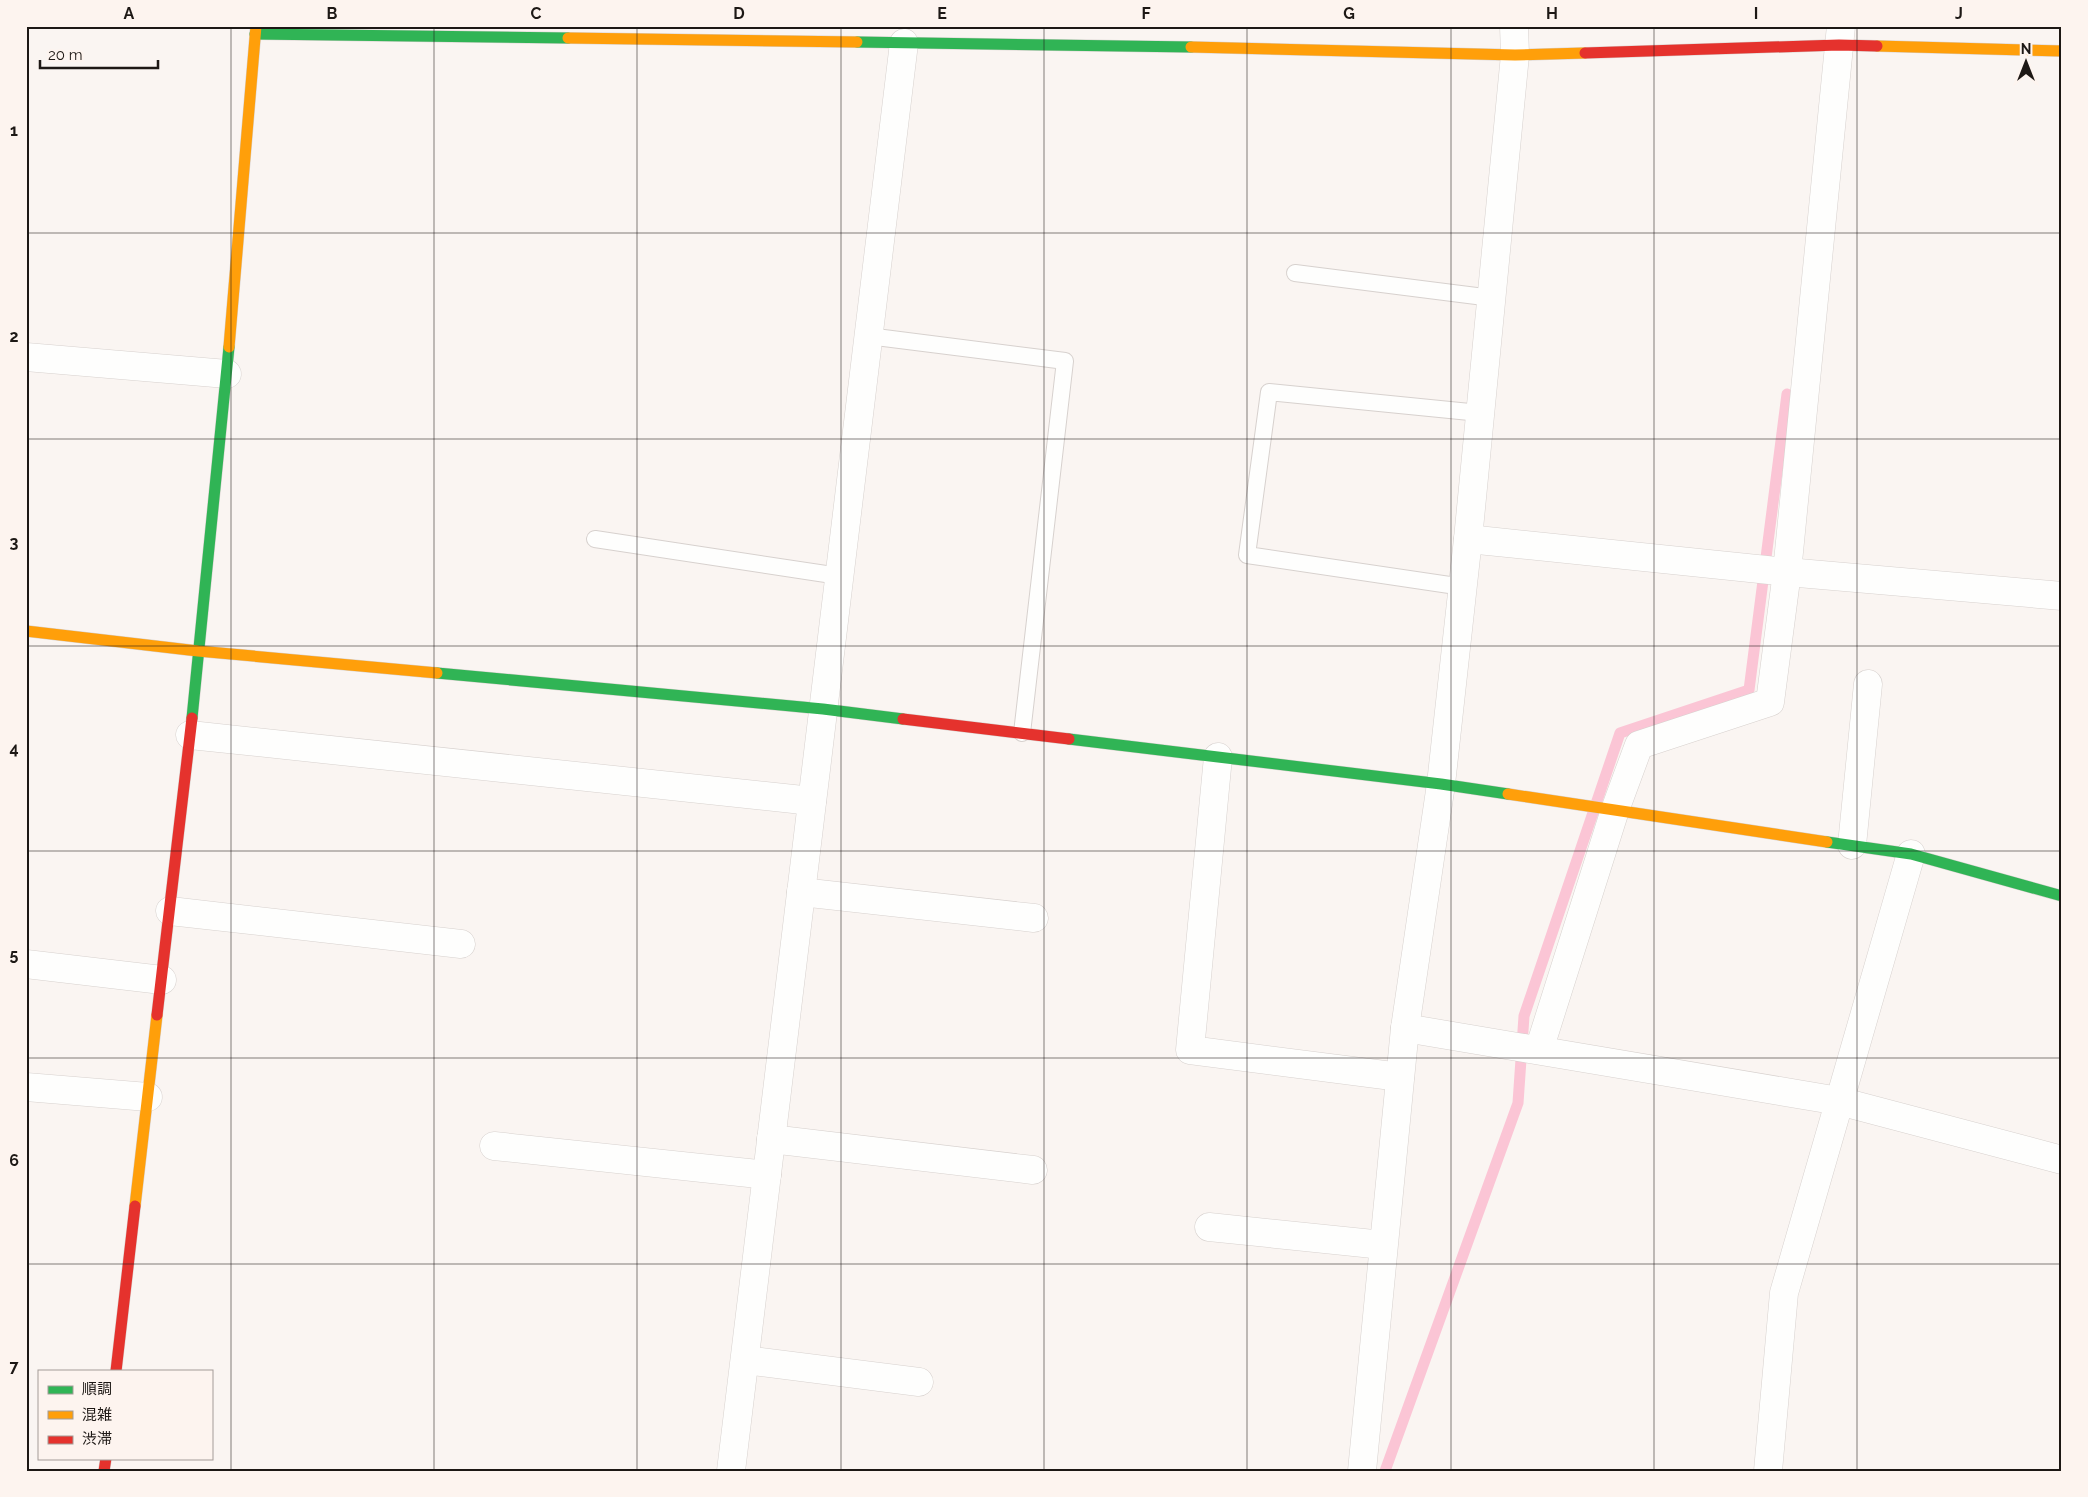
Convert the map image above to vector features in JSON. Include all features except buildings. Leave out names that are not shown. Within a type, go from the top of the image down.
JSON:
[{"type":"street","points":[[1362,1471],[1405,1028],[1441,784],[1463,587],[1515,55],[1514,26]]},
{"type":"street","points":[[116,1370],[190,735],[227,374],[256,30],[904,43],[1056,35],[1515,55],[1840,36],[2062,50]]},
{"type":"street","points":[[1539,1050],[1615,810],[1639,745],[1770,702],[1787,572],[1840,36]]},
{"type":"street","points":[[731,1471],[904,43]]},
{"type":"street","points":[[26,358],[227,374]]},
{"type":"street","points":[[1468,539],[1787,572],[2062,596]]},
{"type":"street","points":[[26,631],[198,651],[823,708],[1441,784],[1911,854],[2062,896]]},
{"type":"street","points":[[1852,845],[1868,684]]},
{"type":"street","points":[[190,735],[812,801]]},
{"type":"street","points":[[1218,757],[1190,1050],[1400,1076]]},
{"type":"street","points":[[1768,1471],[1784,1293],[1911,854]]},
{"type":"street","points":[[801,892],[1034,918]]},
{"type":"street","points":[[170,910],[461,944]]},
{"type":"street","points":[[26,964],[162,980]]},
{"type":"street","points":[[1405,1028],[1839,1101],[2062,1160]]},
{"type":"street","points":[[26,1086],[148,1097]]},
{"type":"street","points":[[771,1139],[1033,1170]]},
{"type":"street","points":[[494,1146],[767,1175]]},
{"type":"street","points":[[1209,1227],[1384,1245]]},
{"type":"street","points":[[744,1360],[919,1382]]},
{"type":"lane","points":[[1295,273],[1492,298]]},
{"type":"lane","points":[[868,336],[1065,361],[1022,733]]},
{"type":"lane","points":[[1463,587],[1247,555],[1269,392],[1480,413]]},
{"type":"lane","points":[[595,539],[839,576]]},
{"type":"waterway","points":[[1385,1471],[1518,1103],[1524,1016],[1620,733],[1749,690],[1787,394]]},
{"type":"traffic: fast","points":[[255,34],[568,38]]},
{"type":"traffic: fast","points":[[857,42],[1191,47]]},
{"type":"traffic: fast","points":[[192,718],[229,347]]},
{"type":"traffic: fast","points":[[437,673],[823,709],[903,719]]},
{"type":"traffic: fast","points":[[1069,739],[1441,784],[1508,794]]},
{"type":"traffic: fast","points":[[1827,842],[1911,854],[2062,896]]},
{"type":"traffic: slow","points":[[229,347],[256,26]]},
{"type":"traffic: slow","points":[[568,38],[857,42]]},
{"type":"traffic: slow","points":[[1877,46],[2062,51]]},
{"type":"traffic: slow","points":[[1191,47],[1515,55],[1585,53]]},
{"type":"traffic: slow","points":[[26,631],[198,651],[437,673]]},
{"type":"traffic: slow","points":[[1508,794],[1827,842]]},
{"type":"traffic: slow","points":[[135,1206],[157,1015]]},
{"type":"traffic: jam","points":[[1585,53],[1839,45],[1877,46]]},
{"type":"traffic: jam","points":[[157,1015],[192,718]]},
{"type":"traffic: jam","points":[[903,719],[1069,739]]},
{"type":"traffic: jam","points":[[116,1370],[135,1206]]},
{"type":"traffic: jam","points":[[104,1471],[106,1460]]}]
